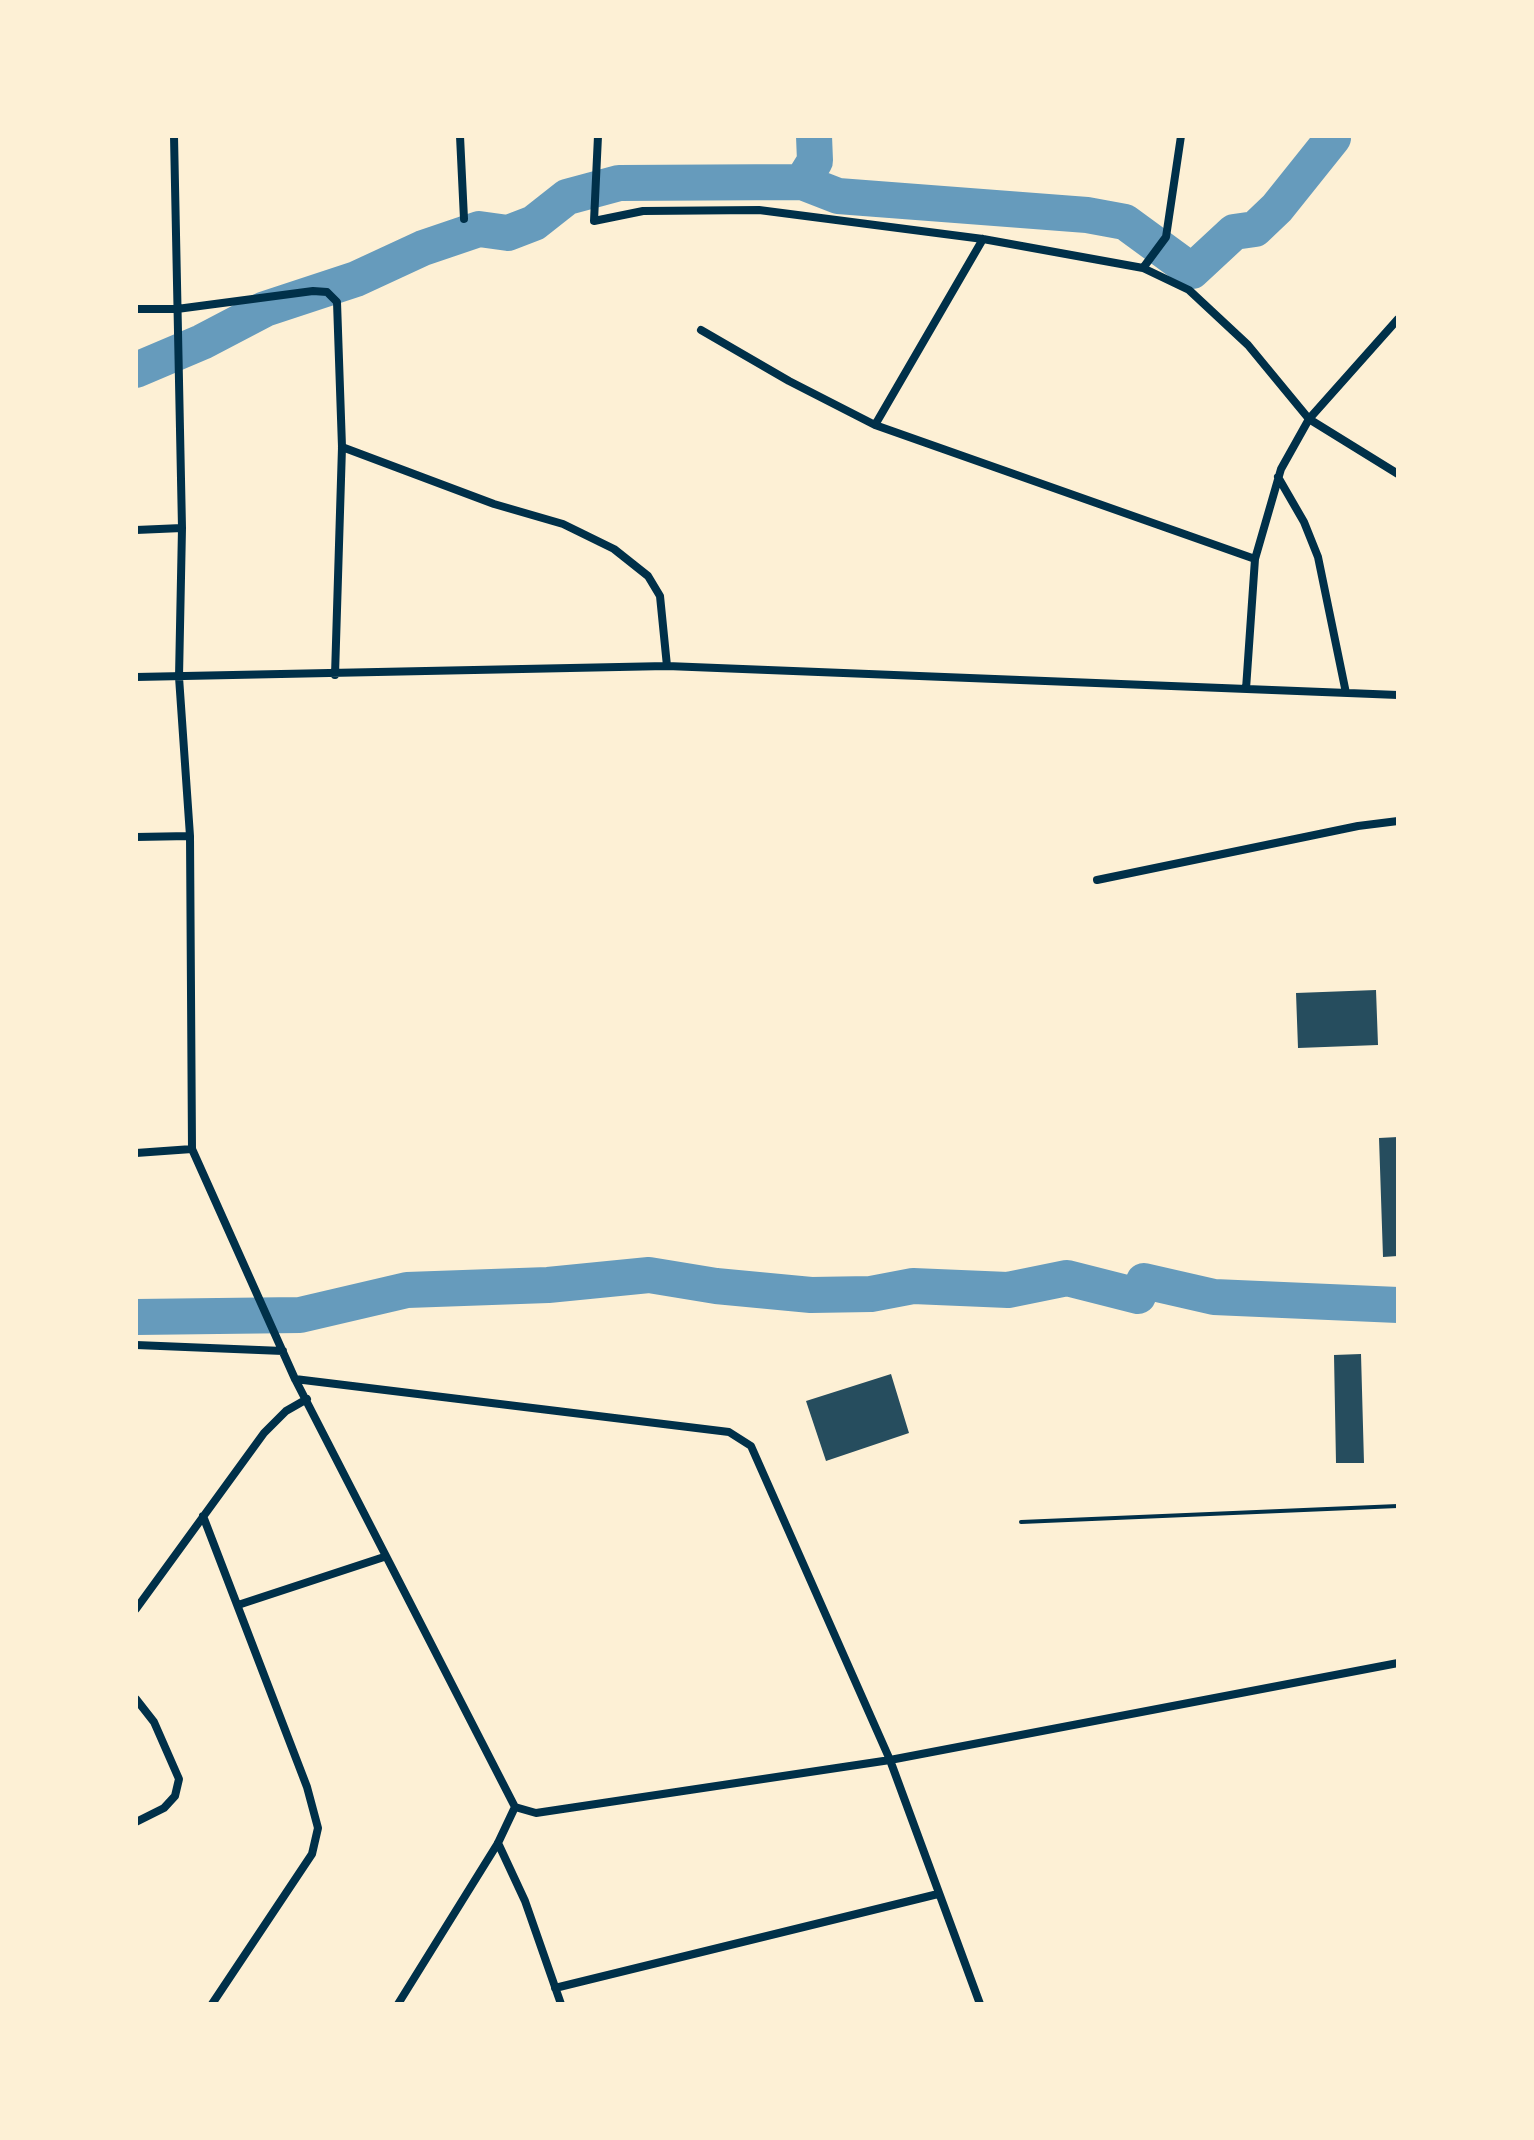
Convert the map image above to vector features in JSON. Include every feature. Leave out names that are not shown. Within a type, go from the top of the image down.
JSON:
[{"type":"street","points":[[174,136],[182,528],[179,677],[190,836],[192,1149],[295,1379],[515,1807],[536,1813],[890,1760],[1398,1663]]},
{"type":"street","points":[[460,136],[464,219]]},
{"type":"street","points":[[598,136],[594,221],[643,211],[759,210],[983,239],[1143,268],[1189,290],[1248,345],[1309,419],[1398,474]]},
{"type":"street","points":[[1143,268],[1166,237],[1181,136]]},
{"type":"street","points":[[875,425],[983,239]]},
{"type":"street","points":[[136,309],[177,309],[313,291],[327,292],[337,302],[342,447],[335,675]]},
{"type":"street","points":[[1246,689],[1255,559],[1278,477],[1309,419],[1398,319]]},
{"type":"street","points":[[701,330],[789,381],[875,425],[1255,559]]},
{"type":"street","points":[[342,447],[494,504],[563,524],[614,549],[648,576],[660,596],[667,666]]},
{"type":"street","points":[[1278,477],[1304,522],[1318,557],[1346,693]]},
{"type":"street","points":[[136,530],[182,528]]},
{"type":"street","points":[[136,677],[667,666],[1398,695]]},
{"type":"street","points":[[1097,880],[1358,826],[1398,821]]},
{"type":"street","points":[[136,837],[190,836]]},
{"type":"street","points":[[136,1153],[192,1149]]},
{"type":"street","points":[[136,1345],[283,1351]]},
{"type":"street","points":[[295,1379],[729,1432],[751,1446],[890,1760],[980,2004]]},
{"type":"street","points":[[136,1609],[264,1433],[286,1411],[307,1399]]},
{"type":"street","points":[[203,1516],[307,1787],[318,1828],[317,1842],[212,2004]]},
{"type":"street","points":[[238,1605],[384,1557]]},
{"type":"street","points":[[136,1699],[154,1722],[179,1779],[175,1796],[164,1808],[136,1822]]},
{"type":"street","points":[[398,2004],[498,1843],[515,1807]]},
{"type":"street","points":[[498,1843],[525,1901],[561,2004]]},
{"type":"street","points":[[555,1988],[938,1894]]},
{"type":"lane","points":[[1021,1522],[1398,1506]]},
{"type":"building","points":[[1376,990],[1378,1045],[1298,1048],[1296,993]]},
{"type":"building","points":[[1398,1137],[1398,1256],[1383,1257],[1379,1138]]},
{"type":"building","points":[[1361,1354],[1364,1463],[1336,1463],[1334,1355]]},
{"type":"building","points":[[891,1374],[909,1433],[826,1461],[806,1401]]},
{"type":"waterway","points":[[136,370],[202,342],[265,309],[356,279],[423,248],[479,229],[508,233],[534,223],[567,197],[619,183],[802,182],[815,161],[814,136]]},
{"type":"waterway","points":[[802,182],[838,196],[1087,215],[1125,222],[1192,271],[1234,232],[1255,229],[1277,208],[1333,138]]},
{"type":"waterway","points":[[136,1317],[300,1315],[407,1290],[548,1285],[649,1275],[716,1286],[811,1295],[871,1294],[913,1286],[1008,1290],[1067,1278],[1138,1296],[1144,1281],[1214,1297],[1398,1305]]}]
